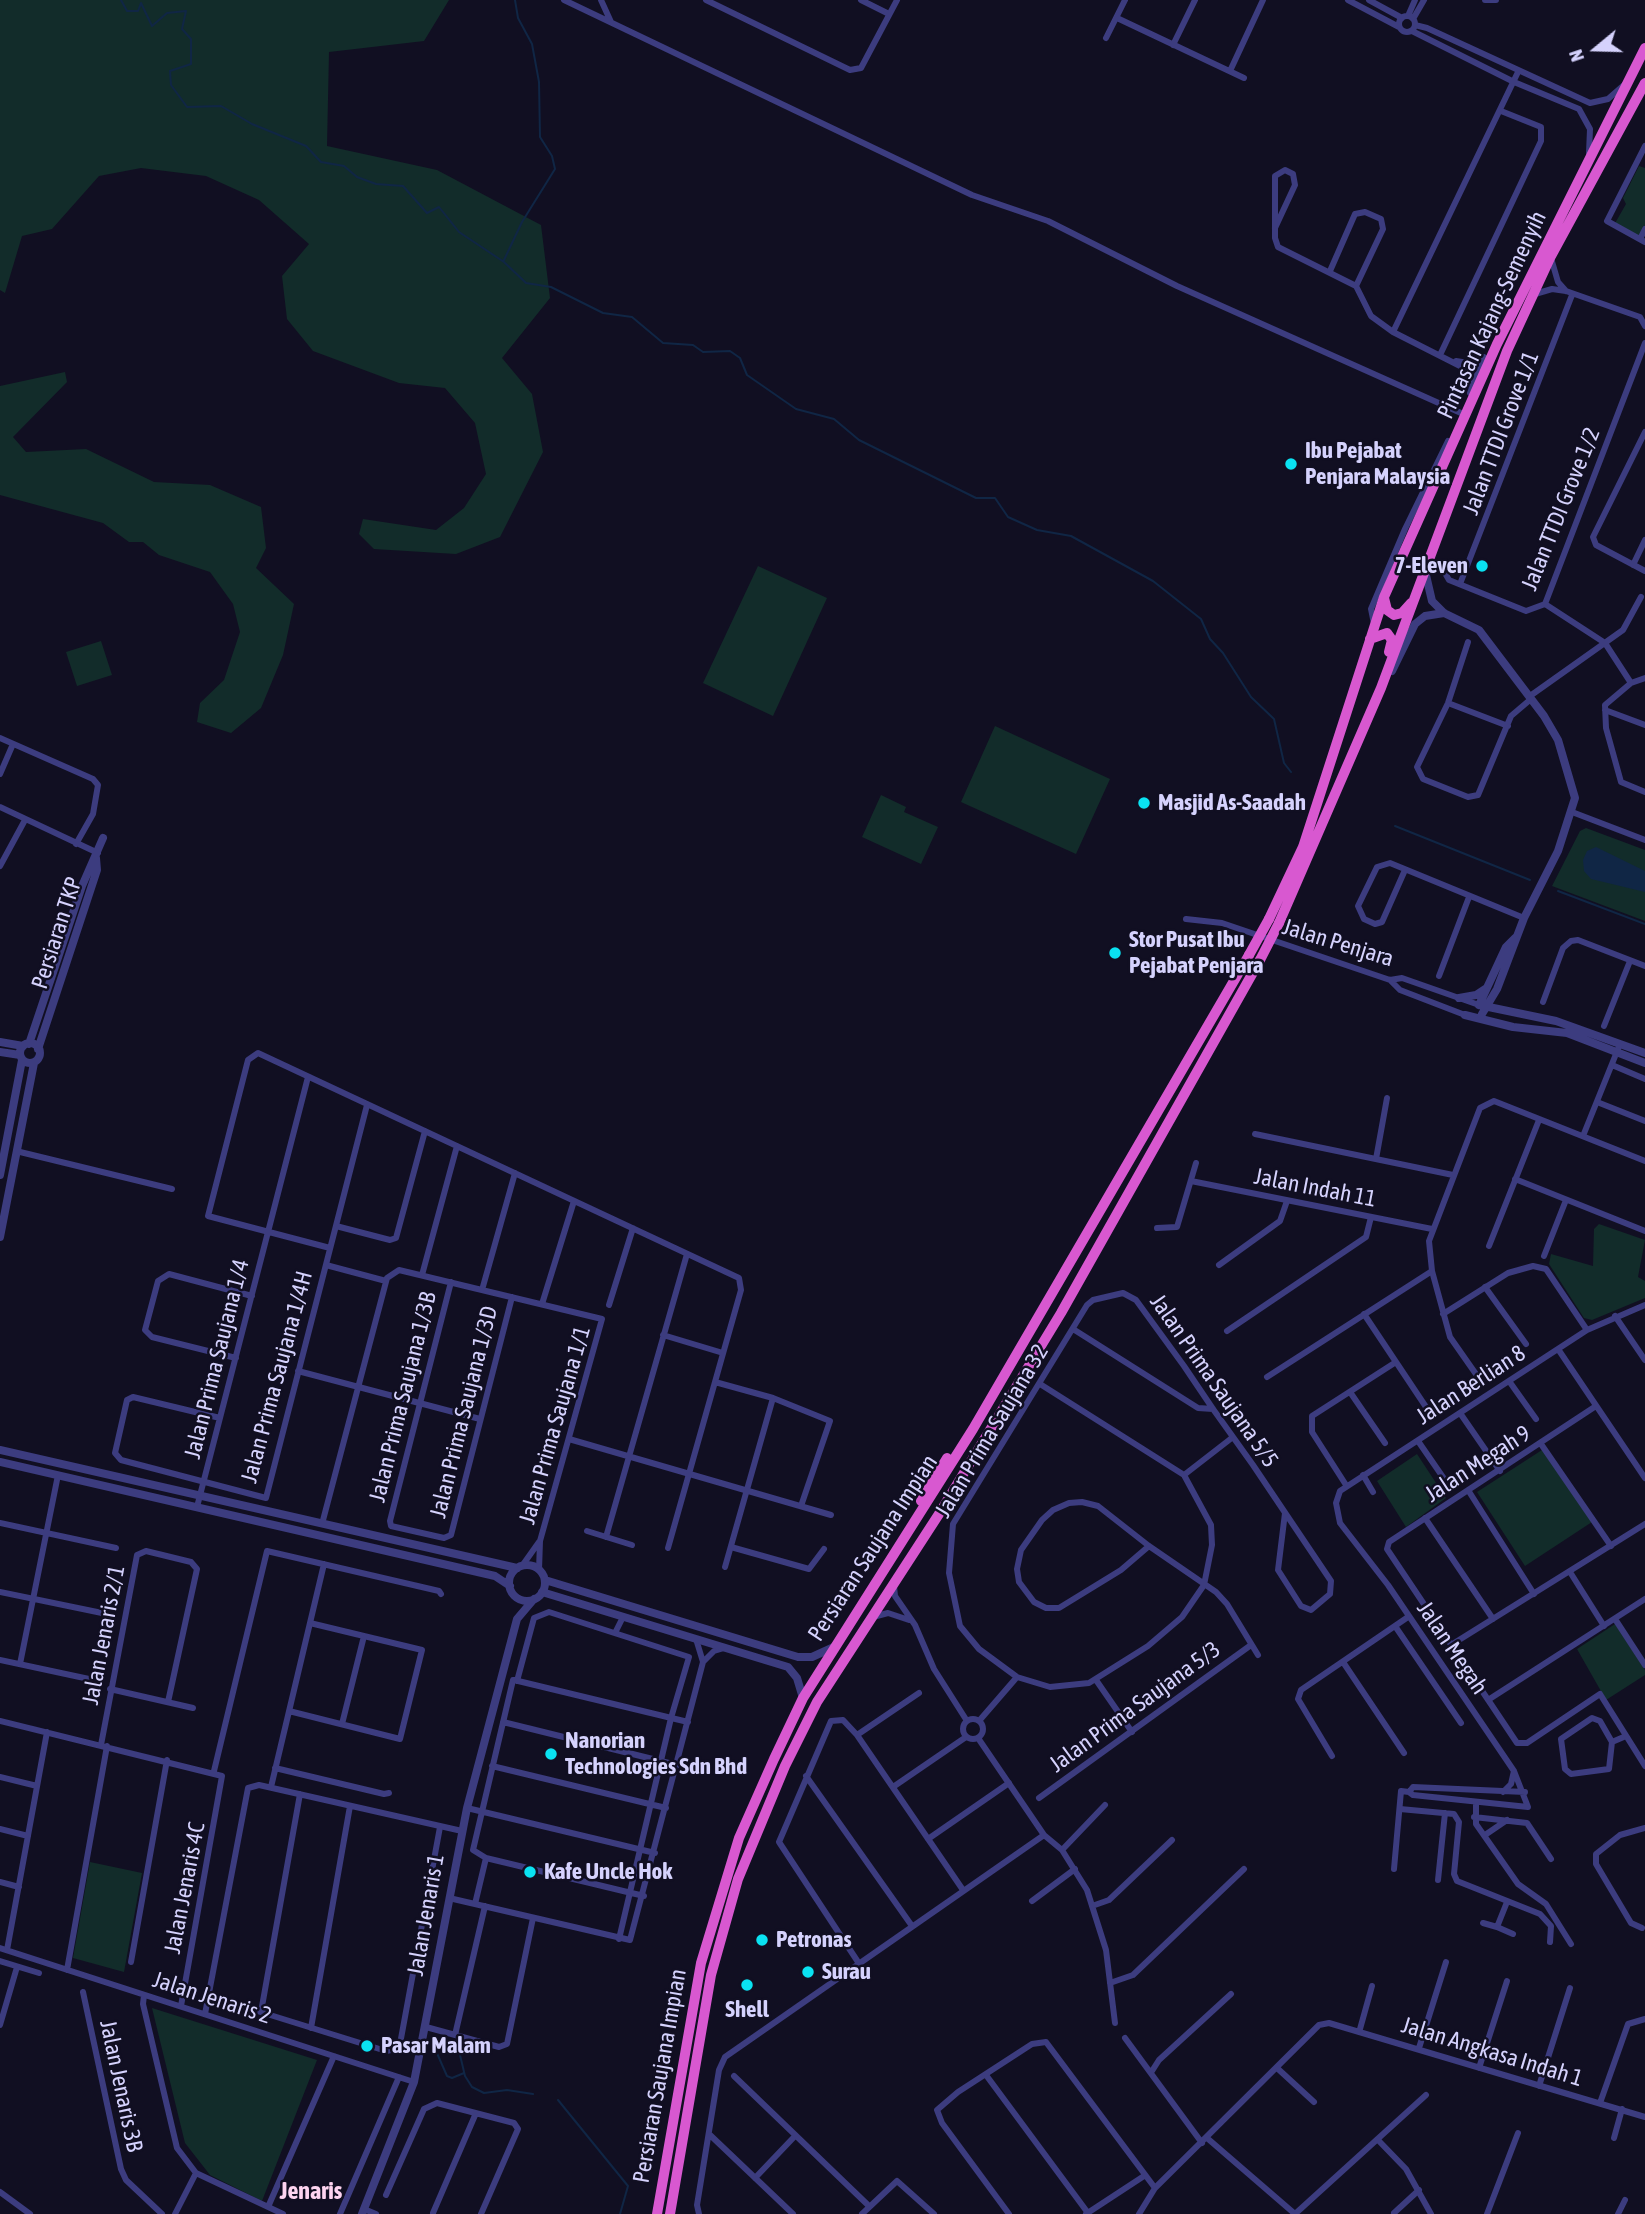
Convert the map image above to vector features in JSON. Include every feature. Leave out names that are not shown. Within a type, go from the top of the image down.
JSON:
[{"type":"highway","name":"Pintasan Kajang-Semenyih","points":[[1274,921],[1345,725],[1384,597],[1497,344],[1645,48]]},
{"type":"highway","name":"Pintasan Kajang-Semenyih","points":[[1255,957],[1381,688],[1507,351],[1551,256],[1645,83]]},
{"type":"highway","points":[[1384,597],[1387,610],[1398,615],[1409,607],[1418,592]]},
{"type":"highway","points":[[1363,731],[1392,640],[1383,633],[1370,639]]},
{"type":"highway","name":"Persiaran Saujana Impian","points":[[657,2214],[693,2003],[716,1908],[739,1838],[803,1698],[913,1527],[915,1511],[931,1483],[948,1456],[967,1438],[1255,957]]},
{"type":"highway","name":"Persiaran Saujana Impian","points":[[670,2214],[711,1975],[738,1879],[785,1766],[817,1702],[873,1617],[1061,1313],[1255,957]]},
{"type":"street","points":[[564,0],[972,195],[1048,221],[1177,286],[1461,412]]},
{"type":"street","points":[[601,0],[611,22]]},
{"type":"street","points":[[706,0],[850,70],[862,68],[897,0]]},
{"type":"street","points":[[861,0],[889,14]]},
{"type":"street","points":[[1105,37],[1125,0]]},
{"type":"street","points":[[1173,45],[1195,0]]},
{"type":"street","points":[[1230,71],[1263,0]]},
{"type":"street","points":[[1348,0],[1406,33],[1415,0]]},
{"type":"street","points":[[1369,0],[1514,82],[1579,109],[1590,129],[1589,162]]},
{"type":"street","points":[[1399,27],[1410,22],[1424,0]]},
{"type":"street","points":[[1485,0],[1496,0]]},
{"type":"street","points":[[1117,18],[1244,78]]},
{"type":"street","points":[[1410,22],[1590,103],[1608,99],[1627,82]]},
{"type":"street","points":[[1393,332],[1518,72]]},
{"type":"street","points":[[1440,355],[1542,141],[1541,127],[1501,111]]},
{"type":"street","points":[[1645,146],[1607,221],[1642,241],[1645,229]]},
{"type":"street","points":[[1275,228],[1295,185],[1293,174],[1284,170],[1275,176],[1275,228],[1278,247],[1331,271],[1356,286],[1371,316],[1393,332],[1454,361],[1468,363],[1484,357]]},
{"type":"street","points":[[1331,271],[1355,215],[1365,212],[1381,219],[1383,229],[1356,286]]},
{"type":"street","points":[[1551,256],[1558,282],[1569,293]]},
{"type":"street","points":[[1532,295],[1552,289],[1569,293],[1640,317],[1645,326]]},
{"type":"street","name":"Jalan TTDI Grove 1/1","points":[[1460,584],[1569,293]]},
{"type":"street","name":"Jalan TTDI Grove 1/2","points":[[1445,573],[1449,580],[1526,611],[1545,604],[1645,343]]},
{"type":"street","points":[[1374,624],[1370,616],[1371,609],[1405,529],[1484,357],[1497,344]]},
{"type":"street","points":[[1454,361],[1467,373],[1471,389]]},
{"type":"street","points":[[1645,432],[1593,537],[1596,545],[1645,570]]},
{"type":"street","points":[[1633,565],[1645,540]]},
{"type":"street","points":[[1426,571],[1429,595],[1444,613],[1479,629],[1558,740],[1575,798],[1558,851],[1524,918],[1497,989],[1483,1008]]},
{"type":"street","points":[[1468,642],[1448,703],[1417,767],[1419,775],[1468,797],[1478,795],[1511,716],[1530,698],[1623,631],[1641,597]]},
{"type":"street","points":[[1545,604],[1605,643],[1631,683]]},
{"type":"street","points":[[1381,688],[1415,624],[1425,616],[1444,613]]},
{"type":"street","points":[[1645,678],[1631,683],[1605,705],[1606,728],[1621,782],[1645,792]]},
{"type":"street","points":[[1448,703],[1508,726]]},
{"type":"street","points":[[1605,710],[1645,725]]},
{"type":"street","points":[[0,738],[93,779],[98,785],[93,814],[79,845]]},
{"type":"street","points":[[0,774],[13,744]]},
{"type":"street","points":[[0,807],[97,855],[103,838]]},
{"type":"street","points":[[1572,812],[1645,840]]},
{"type":"street","points":[[0,866],[25,820]]},
{"type":"street","name":"Persiaran TKP","points":[[0,1175],[23,1051],[82,886],[97,855]]},
{"type":"street","name":"Persiaran TKP","points":[[34,1063],[39,1055],[38,1049],[97,870],[97,855]]},
{"type":"street","points":[[1405,870],[1382,922],[1375,924],[1364,919],[1358,906],[1377,867],[1390,863],[1524,918]]},
{"type":"street","points":[[1439,976],[1469,897]]},
{"type":"street","name":"Jalan Penjara","points":[[1186,919],[1222,923],[1390,980],[1402,978],[1483,1008]]},
{"type":"street","points":[[1483,1008],[1486,989],[1506,947],[1517,935]]},
{"type":"street","points":[[1543,1002],[1563,948],[1571,942],[1578,940],[1645,966]]},
{"type":"street","points":[[1604,1026],[1630,961]]},
{"type":"street","points":[[1390,980],[1400,990],[1465,1015],[1502,1025],[1567,1033],[1645,1053]]},
{"type":"street","points":[[49,983],[60,987]]},
{"type":"street","points":[[1459,998],[1472,997],[1486,989]]},
{"type":"street","points":[[1497,989],[1499,1003],[1509,1012]]},
{"type":"street","points":[[1465,1015],[1483,1008],[1556,1021],[1619,1048],[1645,1063]]},
{"type":"street","points":[[1483,1008],[1502,1025]]},
{"type":"street","points":[[0,1042],[23,1051],[34,1063],[0,1237]]},
{"type":"street","points":[[1583,1136],[1619,1048]]},
{"type":"street","points":[[0,1052],[38,1049]]},
{"type":"street","points":[[330,1248],[208,1216],[248,1060],[258,1053],[738,1278],[741,1290],[668,1548]]},
{"type":"street","points":[[1612,1065],[1645,1079]]},
{"type":"street","name":"Jalan Prima Saujana 1/4","points":[[197,1507],[308,1077]]},
{"type":"street","points":[[1376,1159],[1387,1098]]},
{"type":"street","points":[[1478,1377],[1450,1337],[1432,1271],[1429,1241],[1480,1108],[1494,1101],[1645,1161]]},
{"type":"street","points":[[1597,1102],[1645,1121]]},
{"type":"street","name":"Jalan Prima Saujana 1/4H","points":[[204,1482],[266,1498],[367,1105]]},
{"type":"street","points":[[1489,1246],[1539,1120]]},
{"type":"street","points":[[335,1226],[390,1240],[396,1238],[425,1132]]},
{"type":"street","points":[[1255,1134],[1453,1175]]},
{"type":"street","points":[[422,1275],[457,1146]]},
{"type":"street","points":[[16,1152],[172,1189]]},
{"type":"street","points":[[1157,1228],[1177,1227],[1195,1163]]},
{"type":"street","points":[[482,1290],[514,1173]]},
{"type":"street","points":[[1515,1180],[1645,1231]]},
{"type":"street","name":"Jalan Indah 11","points":[[1191,1181],[1432,1229]]},
{"type":"street","points":[[1219,1265],[1280,1221],[1287,1200]]},
{"type":"street","points":[[1544,1256],[1566,1200]]},
{"type":"street","points":[[322,1524],[386,1281],[399,1270],[542,1304],[574,1201]]},
{"type":"street","points":[[1227,1331],[1366,1237],[1371,1217]]},
{"type":"street","points":[[609,1305],[633,1228]]},
{"type":"street","points":[[606,1537],[687,1254]]},
{"type":"street","points":[[326,1265],[386,1281]]},
{"type":"street","points":[[1443,1314],[1508,1273],[1533,1266],[1546,1269],[1587,1330]]},
{"type":"street","points":[[1267,1377],[1432,1271]]},
{"type":"street","points":[[236,1358],[152,1336],[145,1330],[158,1281],[169,1274],[252,1296]]},
{"type":"street","name":"Jalan Prima Saujana 1/3B","points":[[450,1535],[444,1538],[391,1526],[390,1521],[451,1282]]},
{"type":"street","points":[[1485,1287],[1526,1345]]},
{"type":"street","name":"Jalan Prima Saujana 5/5","points":[[1100,1298],[1123,1293],[1136,1300],[1233,1437],[1285,1513],[1331,1581],[1330,1594],[1311,1610],[1301,1606],[1278,1570],[1285,1513]]},
{"type":"street","name":"Jalan Prima Saujana 1/3D","points":[[450,1535],[512,1297]]},
{"type":"street","name":"Jalan Prima Saujana 32","points":[[1100,1298],[1087,1305],[953,1524],[949,1553],[951,1591],[960,1626],[979,1649],[1017,1677],[1050,1687],[1096,1680],[1170,1628],[1204,1585]]},
{"type":"street","name":"Jalan Prima Saujana 1/1","points":[[540,1541],[602,1319],[542,1304]]},
{"type":"street","name":"Jalan Berlian 8","points":[[1346,1486],[1587,1330],[1645,1305]]},
{"type":"street","points":[[1364,1314],[1426,1407]]},
{"type":"street","points":[[1615,1316],[1645,1360]]},
{"type":"street","points":[[1073,1329],[1198,1408],[1213,1409]]},
{"type":"street","points":[[663,1335],[723,1353]]},
{"type":"street","points":[[1558,1349],[1645,1478]]},
{"type":"street","points":[[1346,1486],[1312,1432],[1312,1416],[1396,1362]]},
{"type":"street","points":[[298,1371],[480,1419]]},
{"type":"street","points":[[715,1381],[773,1398],[830,1421],[802,1506]]},
{"type":"street","points":[[1508,1381],[1536,1419]]},
{"type":"street","points":[[1040,1384],[1184,1475],[1210,1525],[1212,1545],[1204,1585]]},
{"type":"street","points":[[1350,1392],[1385,1443]]},
{"type":"street","points":[[204,1482],[121,1460],[115,1453],[127,1400],[133,1397],[220,1418]]},
{"type":"street","points":[[725,1567],[773,1398]]},
{"type":"street","name":"Jalan Megah 9","points":[[1451,1645],[1390,1555],[1390,1542],[1596,1405]]},
{"type":"street","points":[[1460,1413],[1500,1471]]},
{"type":"street","points":[[1184,1475],[1233,1437]]},
{"type":"street","points":[[569,1439],[831,1515]]},
{"type":"street","points":[[1418,1441],[1447,1483]]},
{"type":"street","points":[[1541,1444],[1611,1546]]},
{"type":"street","points":[[0,1450],[322,1524],[539,1570]]},
{"type":"street","points":[[0,1462],[495,1576],[526,1600],[534,1599]]},
{"type":"street","points":[[20,1664],[58,1475]]},
{"type":"street","points":[[1363,1475],[1374,1492]]},
{"type":"street","name":"Jalan Megah","points":[[1346,1486],[1336,1503],[1340,1523],[1514,1771],[1525,1792],[1526,1808],[1476,1802]]},
{"type":"street","points":[[1468,1490],[1534,1594]]},
{"type":"street","points":[[1149,1546],[1121,1570],[1059,1608],[1046,1608],[1034,1602],[1019,1582],[1017,1569],[1021,1550],[1029,1536],[1053,1510],[1069,1503],[1082,1502],[1098,1506],[1227,1604],[1258,1655]]},
{"type":"street","points":[[1425,1518],[1493,1619]]},
{"type":"street","points":[[0,1523],[116,1548]]},
{"type":"street","name":"Jalan Megah","points":[[1451,1645],[1645,1524]]},
{"type":"street","points":[[587,1531],[632,1545]]},
{"type":"street","points":[[517,1619],[511,1576],[540,1541]]},
{"type":"street","points":[[540,1541],[539,1570],[545,1580],[798,1657],[813,1657],[834,1647]]},
{"type":"street","points":[[731,1546],[809,1569],[824,1549]]},
{"type":"street","name":"Jalan Jenaris 2/1","points":[[67,1970],[104,1746],[110,1689],[138,1555],[146,1551],[191,1562],[197,1569],[168,1702]]},
{"type":"street","points":[[0,1721],[215,1771],[267,1551],[439,1591],[441,1594]]},
{"type":"street","points":[[271,1787],[324,1564]]},
{"type":"street","points":[[1570,1572],[1604,1626]]},
{"type":"street","points":[[517,1619],[542,1592],[545,1580]]},
{"type":"street","points":[[895,1580],[895,1596],[911,1620],[934,1670],[967,1721]]},
{"type":"street","points":[[0,1592],[102,1613]]},
{"type":"street","points":[[542,1592],[788,1667],[797,1678],[803,1698]]},
{"type":"street","points":[[1488,1700],[1645,1599]]},
{"type":"street","points":[[623,1940],[630,1893],[650,1805],[689,1657],[549,1612],[540,1613],[534,1618],[503,1722],[473,1850],[486,1858],[630,1893],[644,1896]]},
{"type":"street","points":[[873,1617],[895,1614],[911,1620]]},
{"type":"street","points":[[615,1633],[623,1616]]},
{"type":"street","points":[[1332,1756],[1298,1699],[1301,1690],[1408,1617]]},
{"type":"street","name":"Jalan Jenaris 1","points":[[363,2211],[414,2082],[467,1808],[517,1619]]},
{"type":"street","points":[[1615,1619],[1645,1665]]},
{"type":"street","points":[[289,1711],[400,1739],[422,1650],[310,1623]]},
{"type":"street","points":[[1395,1626],[1461,1723]]},
{"type":"street","points":[[342,1724],[364,1636]]},
{"type":"street","points":[[696,1639],[704,1662]]},
{"type":"street","name":"Jalan Prima Saujana 5/3","points":[[1040,1798],[1251,1645]]},
{"type":"street","points":[[1451,1645],[1517,1742],[1527,1743],[1600,1694],[1645,1766]]},
{"type":"street","points":[[449,1898],[623,1940],[633,1936],[704,1662],[714,1651],[726,1648]]},
{"type":"street","points":[[0,1660],[89,1679]]},
{"type":"street","points":[[1343,1662],[1404,1753]]},
{"type":"street","points":[[502,1677],[688,1723]]},
{"type":"street","points":[[967,1721],[979,1721],[1017,1677]]},
{"type":"street","points":[[1096,1680],[1132,1732]]},
{"type":"street","points":[[110,1689],[193,1708]]},
{"type":"street","points":[[858,1735],[919,1693]]},
{"type":"street","points":[[1592,1718],[1600,1721],[1612,1742],[1609,1769],[1571,1774],[1566,1769],[1562,1739],[1592,1718]]},
{"type":"street","points":[[858,1962],[781,1847],[780,1838],[831,1721],[844,1720],[858,1735],[963,1890]]},
{"type":"street","points":[[966,1737],[963,1729],[967,1721]]},
{"type":"street","points":[[978,1738],[983,1730],[979,1721]]},
{"type":"street","points":[[503,1722],[677,1765]]},
{"type":"street","points":[[4,1949],[19,1887],[47,1732]]},
{"type":"street","points":[[1612,1742],[1626,1736]]},
{"type":"street","points":[[893,1787],[966,1737],[978,1738]]},
{"type":"street","points":[[978,1738],[1044,1835],[1062,1850],[1075,1869],[1092,1906],[1105,1950],[1115,2023]]},
{"type":"street","points":[[131,1962],[167,1760]]},
{"type":"street","points":[[492,1766],[666,1808]]},
{"type":"street","points":[[275,1768],[389,1793]]},
{"type":"street","name":"Jalan Jenaris 4C","points":[[181,2006],[222,1776],[215,1771]]},
{"type":"street","points":[[1501,1794],[1511,1784],[1514,1771]]},
{"type":"street","points":[[806,1776],[912,1926]]},
{"type":"street","points":[[0,1777],[37,1786]]},
{"type":"street","points":[[928,1839],[1009,1783]]},
{"type":"street","points":[[205,2014],[244,1795],[253,1786],[271,1787],[462,1831]]},
{"type":"street","points":[[1394,1869],[1401,1791],[1409,1791],[1413,1787],[1501,1794],[1525,1792]]},
{"type":"street","points":[[1409,1791],[1413,1795],[1476,1802],[1474,1817],[1485,1835],[1518,1884],[1546,1904],[1571,1944]]},
{"type":"street","points":[[261,2012],[300,1794]]},
{"type":"street","points":[[1062,1850],[1105,1805]]},
{"type":"street","points":[[312,2028],[351,1806]]},
{"type":"street","points":[[467,1808],[654,1853]]},
{"type":"street","points":[[1400,1810],[1454,1814],[1459,1822],[1454,1874],[1457,1881],[1540,1914],[1551,1926],[1550,1942]]},
{"type":"street","points":[[1438,1880],[1445,1813]]},
{"type":"street","points":[[1474,1817],[1527,1822],[1543,1851],[1551,1859]]},
{"type":"street","points":[[1485,1835],[1507,1820]]},
{"type":"street","points":[[209,1996],[386,2051],[396,2049],[400,2044],[440,1827]]},
{"type":"street","points":[[1642,1928],[1631,1923],[1596,1864],[1595,1854],[1620,1835],[1642,1828],[1645,1838]]},
{"type":"street","points":[[0,1829],[28,1836]]},
{"type":"street","points":[[699,2214],[697,2205],[722,2060],[858,1962],[1044,1835]]},
{"type":"street","points":[[1092,1906],[1109,1900],[1172,1840]]},
{"type":"street","points":[[475,1904],[486,1858]]},
{"type":"street","points":[[1032,1901],[1075,1869]]},
{"type":"street","points":[[1110,1983],[1133,1975],[1244,1869]]},
{"type":"street","points":[[0,1882],[19,1887]]},
{"type":"street","points":[[1497,1927],[1507,1902]]},
{"type":"street","points":[[455,2035],[485,1906]]},
{"type":"street","points":[[426,2027],[499,2047],[507,2044],[533,1918]]},
{"type":"street","points":[[1483,1923],[1513,1934]]},
{"type":"street","name":"Jalan Jenaris 2","points":[[4,1949],[414,2082]]},
{"type":"street","points":[[0,1961],[39,1973]]},
{"type":"street","points":[[1419,2048],[1446,1962]]},
{"type":"street","points":[[0,2025],[17,1967]]},
{"type":"street","points":[[1479,2068],[1507,1981]]},
{"type":"street","points":[[1360,2029],[1373,1986]]},
{"type":"street","points":[[1539,2086],[1570,1988]]},
{"type":"street","name":"Jalan Jenaris 3B","points":[[83,1992],[121,2169],[126,2179],[162,2214]]},
{"type":"street","points":[[1152,2071],[1159,2060],[1230,1994]]},
{"type":"street","points":[[144,1995],[143,2004],[177,2148],[196,2173],[283,2214]]},
{"type":"street","points":[[1600,2103],[1628,2024],[1645,2019]]},
{"type":"street","name":"Jalan Angkasa Indah 1","points":[[1277,2068],[1320,2025],[1329,2023],[1360,2029],[1479,2068],[1645,2117]]},
{"type":"street","points":[[1125,2038],[1205,2141],[1296,2214],[1426,2095]]},
{"type":"street","points":[[1009,2214],[942,2123],[937,2110],[941,2104],[1032,2044],[1046,2042],[1154,2188]]},
{"type":"street","points":[[268,2207],[334,2056]]},
{"type":"street","points":[[1139,2214],[1154,2188],[1277,2068],[1314,2102]]},
{"type":"street","points":[[986,2075],[1087,2213],[1144,2176]]},
{"type":"street","points":[[734,2076],[869,2206]]},
{"type":"street","points":[[340,2214],[399,2077]]},
{"type":"street","points":[[386,2195],[424,2109],[429,2104],[437,2103],[514,2123],[518,2129],[481,2214]]},
{"type":"street","points":[[1614,2138],[1622,2109]]},
{"type":"street","points":[[433,2213],[476,2113]]},
{"type":"street","points":[[1487,2214],[1518,2133]]},
{"type":"street","points":[[709,2134],[793,2214]]},
{"type":"street","points":[[755,2178],[796,2136]]},
{"type":"street","points":[[1378,2140],[1406,2169],[1430,2214]]},
{"type":"street","points":[[386,2155],[401,2161]]},
{"type":"street","points":[[175,2214],[196,2173]]},
{"type":"street","points":[[862,2214],[897,2181],[934,2214]]},
{"type":"street","points":[[1394,2213],[1419,2190]]},
{"type":"street","points":[[0,2192],[30,2214]]},
{"type":"street","points":[[1618,2214],[1625,2200]]},
{"type":"street","points":[[363,2211],[376,2214]]},
{"type":"green space","points":[[0,0],[449,0],[424,41],[329,52],[327,146],[437,170],[541,225],[550,298],[502,358],[532,394],[543,452],[500,537],[456,554],[374,549],[359,534],[363,519],[436,530],[464,508],[486,474],[475,423],[445,388],[399,383],[313,351],[287,319],[282,276],[309,244],[259,200],[206,176],[141,168],[99,176],[52,229],[22,236],[5,293],[0,290]]},
{"type":"green space","points":[[1639,166],[1645,168],[1645,225],[1639,237],[1614,225],[1626,204],[1623,198]]},
{"type":"green space","points":[[65,372],[67,382],[13,437],[26,452],[86,449],[154,482],[210,485],[261,507],[266,548],[256,568],[294,604],[283,655],[261,708],[231,733],[197,722],[200,703],[224,680],[240,632],[233,604],[210,572],[159,555],[143,542],[129,542],[103,523],[0,495],[0,386]]},
{"type":"green space","points":[[758,566],[827,598],[773,716],[703,683]]},
{"type":"green space","points":[[101,641],[112,675],[77,686],[66,652]]},
{"type":"green space","points":[[995,726],[1110,779],[1076,854],[961,802]]},
{"type":"green space","points":[[881,795],[906,807],[904,812],[938,827],[921,864],[862,837]]},
{"type":"green space","points":[[1586,828],[1645,850],[1645,921],[1552,886],[1580,831]]},
{"type":"green space","points":[[1599,1224],[1645,1240],[1638,1277],[1645,1281],[1645,1298],[1592,1320],[1584,1318],[1549,1264],[1551,1254],[1593,1266],[1594,1229]]},
{"type":"green space","points":[[1542,1450],[1592,1522],[1525,1566],[1477,1492]]},
{"type":"green space","points":[[1417,1454],[1446,1498],[1406,1527],[1377,1481]]},
{"type":"green space","points":[[1615,1624],[1645,1670],[1645,1675],[1606,1700],[1577,1649]]},
{"type":"green space","points":[[90,1862],[142,1873],[124,1972],[73,1958]]},
{"type":"green space","points":[[152,2008],[317,2060],[262,2201],[210,2175],[185,2143]]},
{"type":"water","points":[[1596,847],[1645,871],[1645,892],[1591,879],[1584,871],[1583,860],[1587,851]]},
{"type":"waterway","points":[[121,0],[127,11],[138,11],[141,3],[152,26],[167,13],[186,11],[182,29],[191,39],[191,64],[170,71],[171,85],[187,107],[221,106],[252,124],[306,146],[321,162],[344,166],[357,177],[376,184],[403,186],[427,213],[439,207],[459,232],[504,262],[526,283],[551,287],[603,313],[632,317],[663,343],[693,345],[703,352],[730,351],[740,358],[747,375],[796,409],[834,419],[859,440],[976,498],[995,498],[1008,517],[1037,530],[1071,536],[1153,581],[1201,619],[1210,639],[1223,653],[1251,697],[1274,719],[1284,763],[1291,772]]},
{"type":"waterway","points":[[504,260],[522,222],[555,169],[552,156],[540,137],[539,82],[532,44],[518,18],[515,0]]},
{"type":"waterway","points":[[1395,826],[1530,880]]},
{"type":"waterway","points":[[1558,891],[1645,924]]},
{"type":"waterway","points":[[436,2051],[447,2076],[452,2078],[464,2073]]},
{"type":"waterway","points":[[460,2055],[465,2076],[472,2087],[484,2093],[507,2090],[533,2094]]},
{"type":"waterway","points":[[558,2100],[628,2186],[620,2214]]},
{"type":"place","name":"Ibu Pejabat Penjara Malaysia","points":[[1291,464]]},
{"type":"place","name":"7-Eleven","points":[[1482,566]]},
{"type":"place","name":"Masjid As-Saadah","points":[[1144,803]]},
{"type":"place","name":"Stor Pusat Ibu Pejabat Penjara","points":[[1115,953]]},
{"type":"place","name":"Nanorian Technologies Sdn Bhd","points":[[551,1754]]},
{"type":"place","name":"Kafe Uncle Hok","points":[[530,1872]]},
{"type":"place","name":"Petronas","points":[[762,1940]]},
{"type":"place","name":"Surau","points":[[808,1972]]},
{"type":"place","name":"Shell","points":[[747,1985]]},
{"type":"place","name":"Pasar Malam","points":[[367,2046]]},
{"type":"district","name":"Jenaris","points":[[311,2191]]}]
